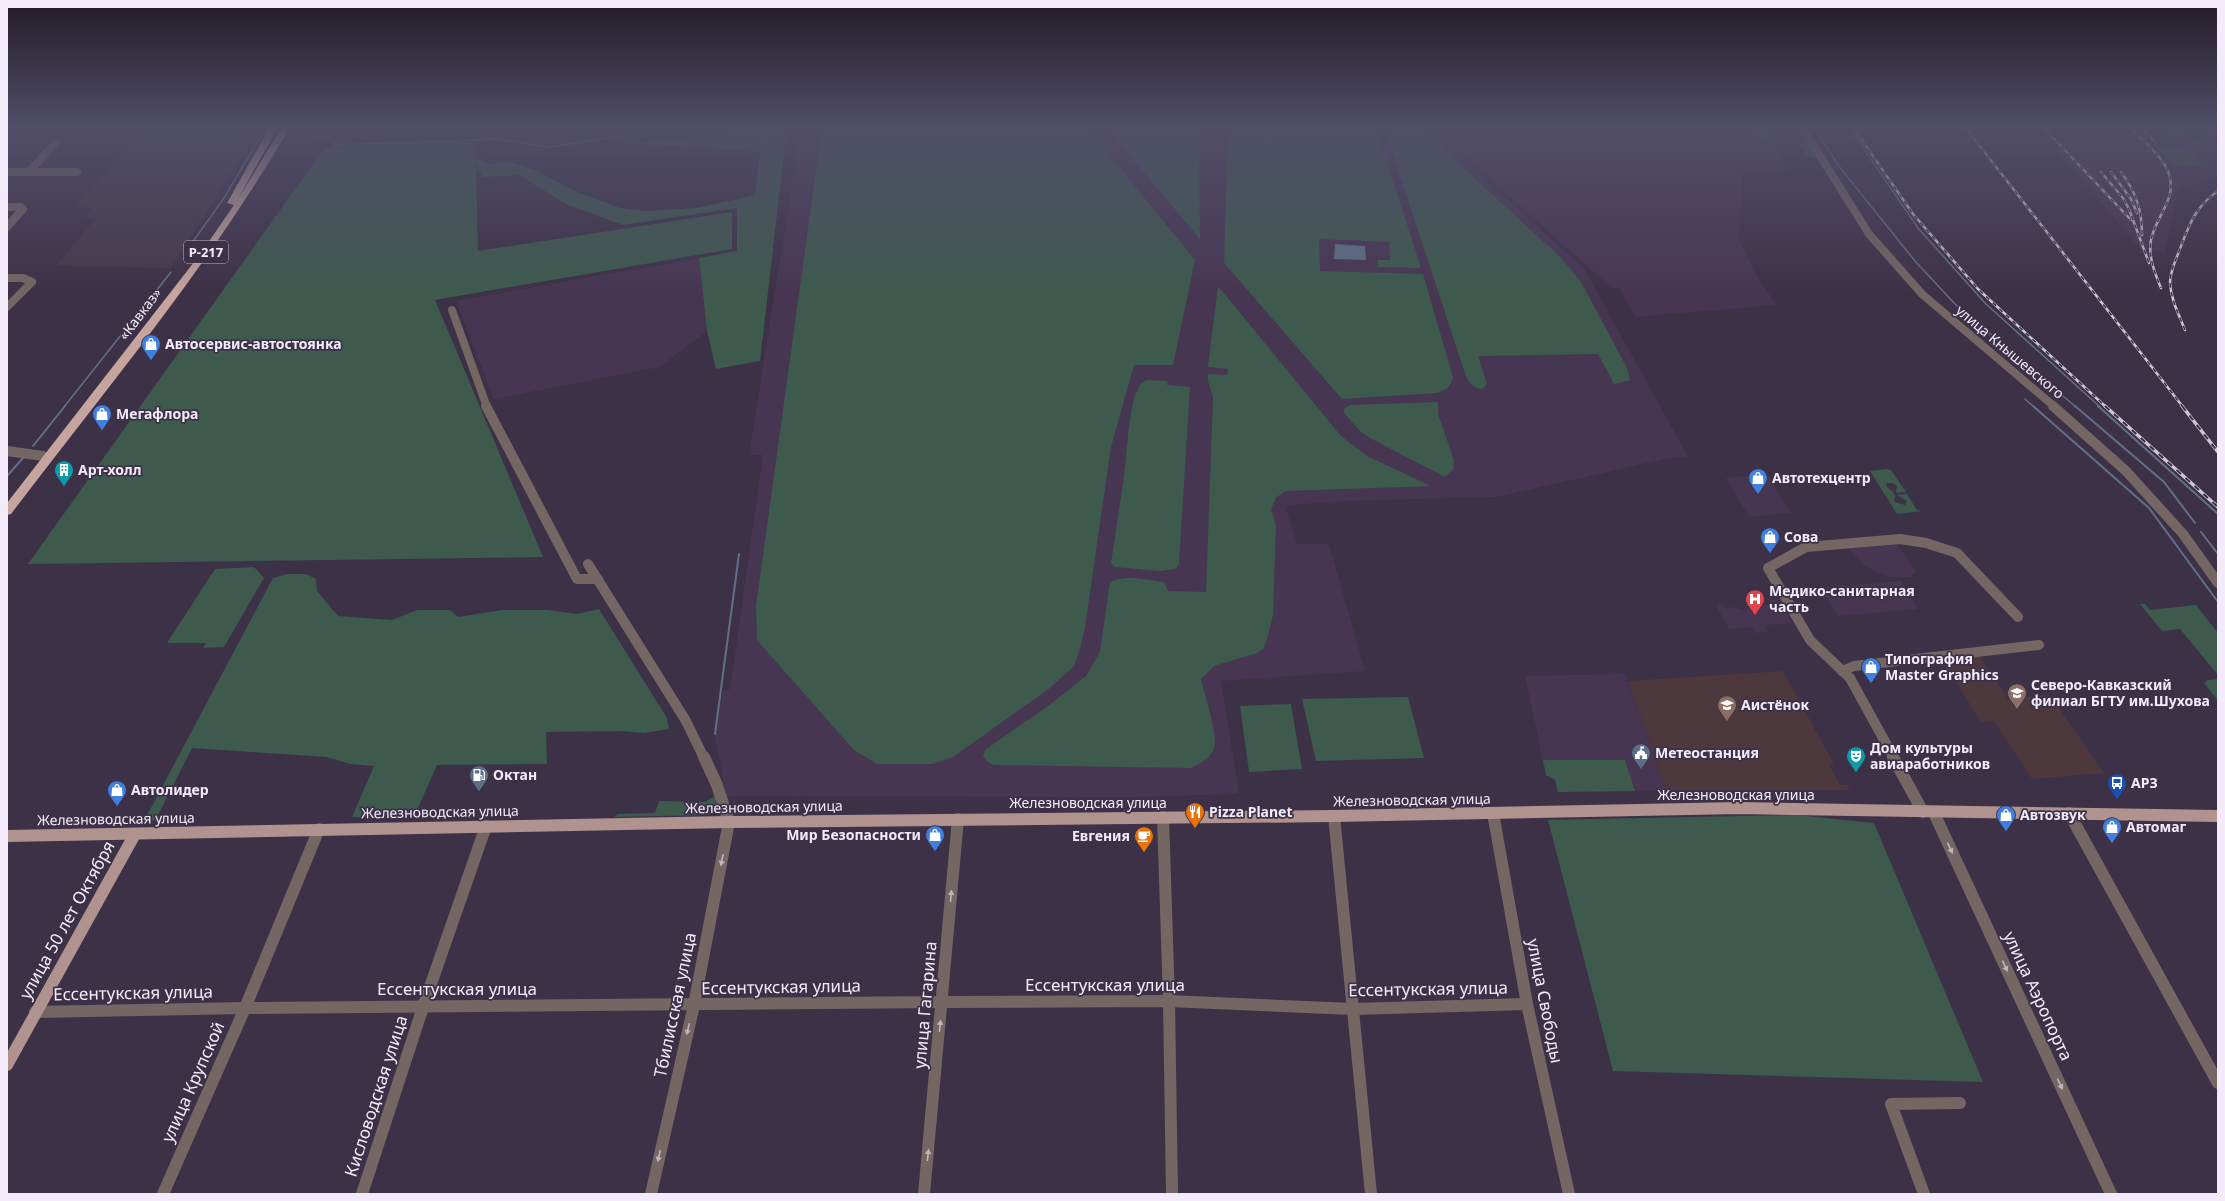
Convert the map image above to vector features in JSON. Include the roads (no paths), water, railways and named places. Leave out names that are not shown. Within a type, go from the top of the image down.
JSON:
[{"type":"highway","name":"«Кавказ»","points":[[7,502],[206,243],[243,183]]},
{"type":"highway","name":"«Кавказ»","points":[[7,511],[204,255],[253,183]]},
{"type":"main road","name":"Железноводская улица","points":[[8,838],[486,826],[958,819],[1334,816],[1739,808],[2217,818]]},
{"type":"main road","name":"улица 50 лет Октября","points":[[7,1064],[34,1012],[135,834]]},
{"type":"street","name":"улица Кнышевского","points":[[1837,183],[1869,234],[1922,294],[2037,391],[2126,470],[2183,534],[2218,583]]},
{"type":"street","points":[[7,207],[21,207],[23,210],[7,226]]},
{"type":"street","points":[[7,278],[23,278],[32,282],[7,308]]},
{"type":"street","points":[[452,310],[487,408],[577,579],[598,579]]},
{"type":"street","points":[[7,451],[42,456]]},
{"type":"street","name":"улица Аэропорта","points":[[2018,617],[1957,553],[1926,543],[1900,539],[1806,547],[1768,568],[1810,640],[1850,678],[1928,812],[2111,1194]]},
{"type":"street","points":[[588,564],[686,720],[717,785],[729,822]]},
{"type":"street","points":[[1842,671],[1854,666],[2039,645]]},
{"type":"street","name":"улица Свободы","points":[[1493,813],[1527,1004],[1569,1194]]},
{"type":"street","points":[[2069,814],[2218,1083]]},
{"type":"street","points":[[1334,816],[1371,1194]]},
{"type":"street","points":[[1163,817],[1169,1002],[1172,1194]]},
{"type":"street","name":"улица Гагарина","points":[[924,1194],[943,1002],[958,819]]},
{"type":"street","name":"Тбилисская улица","points":[[651,1194],[694,1005],[729,822]]},
{"type":"street","name":"Кисловодская улица","points":[[362,1194],[423,1007],[486,826]]},
{"type":"street","name":"улица Крупской","points":[[162,1194],[245,1008],[319,829]]},
{"type":"street","name":"Ессентукская улица","points":[[34,1012],[245,1008],[943,1002],[1169,1002],[1352,1009],[1527,1004]]},
{"type":"street","points":[[1924,1194],[1891,1104],[1960,1103]]},
{"type":"water","points":[[1335,244],[1365,246],[1366,260],[1334,259]]},
{"type":"waterway","points":[[187,250],[233,183]]},
{"type":"waterway","points":[[1852,183],[1915,261],[1955,304],[2076,407]]},
{"type":"waterway","points":[[1887,183],[1918,228],[1986,304],[2100,407]]},
{"type":"waterway","points":[[64,407],[171,272]]},
{"type":"waterway","points":[[2025,399],[2034,407]]},
{"type":"waterway","points":[[33,446],[65,406]]},
{"type":"waterway","points":[[2033,406],[2149,508],[2218,602]]},
{"type":"waterway","points":[[2075,406],[2164,482],[2195,523]]},
{"type":"waterway","points":[[2098,406],[2218,514]]},
{"type":"waterway","points":[[7,476],[23,458]]},
{"type":"waterway","points":[[2201,532],[2218,554]]},
{"type":"waterway","points":[[715,734],[739,554]]},
{"type":"railway","points":[[1892,183],[1913,214],[1978,289],[2106,407]]},
{"type":"railway","points":[[2009,183],[2183,407]]},
{"type":"railway","points":[[2096,183],[2131,220]]},
{"type":"railway","points":[[2110,183],[2123,198],[2129,209],[2149,263]]},
{"type":"railway","points":[[2119,183],[2131,199],[2137,213]]},
{"type":"railway","points":[[2129,183],[2139,209],[2142,235]]},
{"type":"railway","points":[[2161,288],[2156,277],[2150,246],[2157,222],[2169,198],[2171,183]]},
{"type":"railway","points":[[2185,330],[2172,295],[2170,283],[2171,272],[2185,235],[2197,211],[2218,191]]},
{"type":"railway","points":[[2105,406],[2218,507]]},
{"type":"railway","points":[[2182,406],[2218,452]]},
{"type":"place","name":"Автосервис-автостоянка","points":[[151,361]]},
{"type":"place","name":"Мегафлора","points":[[102,431]]},
{"type":"place","name":"Арт-холл","points":[[64,487]]},
{"type":"place","name":"Автотехцентр","points":[[1758,495]]},
{"type":"place","name":"Сова","points":[[1770,554]]},
{"type":"place","name":"Медико-санитарная часть","points":[[1755,616]]},
{"type":"place","name":"Типография Master Graphics","points":[[1871,684]]},
{"type":"place","name":"Северо-Кавказский филиал БГТУ им.Шухова","points":[[2017,710]]},
{"type":"place","name":"Аистёнок","points":[[1727,722]]},
{"type":"place","name":"Метеостанция","points":[[1641,770]]},
{"type":"place","name":"Дом культуры авиаработников","points":[[1856,773]]},
{"type":"place","name":"Октан","points":[[479,792]]},
{"type":"place","name":"АРЗ","points":[[2117,800]]},
{"type":"place","name":"Автолидер","points":[[117,807]]},
{"type":"place","name":"Pizza Planet","points":[[1195,829]]},
{"type":"place","name":"Автозвук","points":[[2006,832]]},
{"type":"place","name":"Автомаг","points":[[2112,844]]},
{"type":"place","name":"Мир Безопасности","points":[[935,852]]},
{"type":"place","name":"Евгения","points":[[1144,853]]}]
